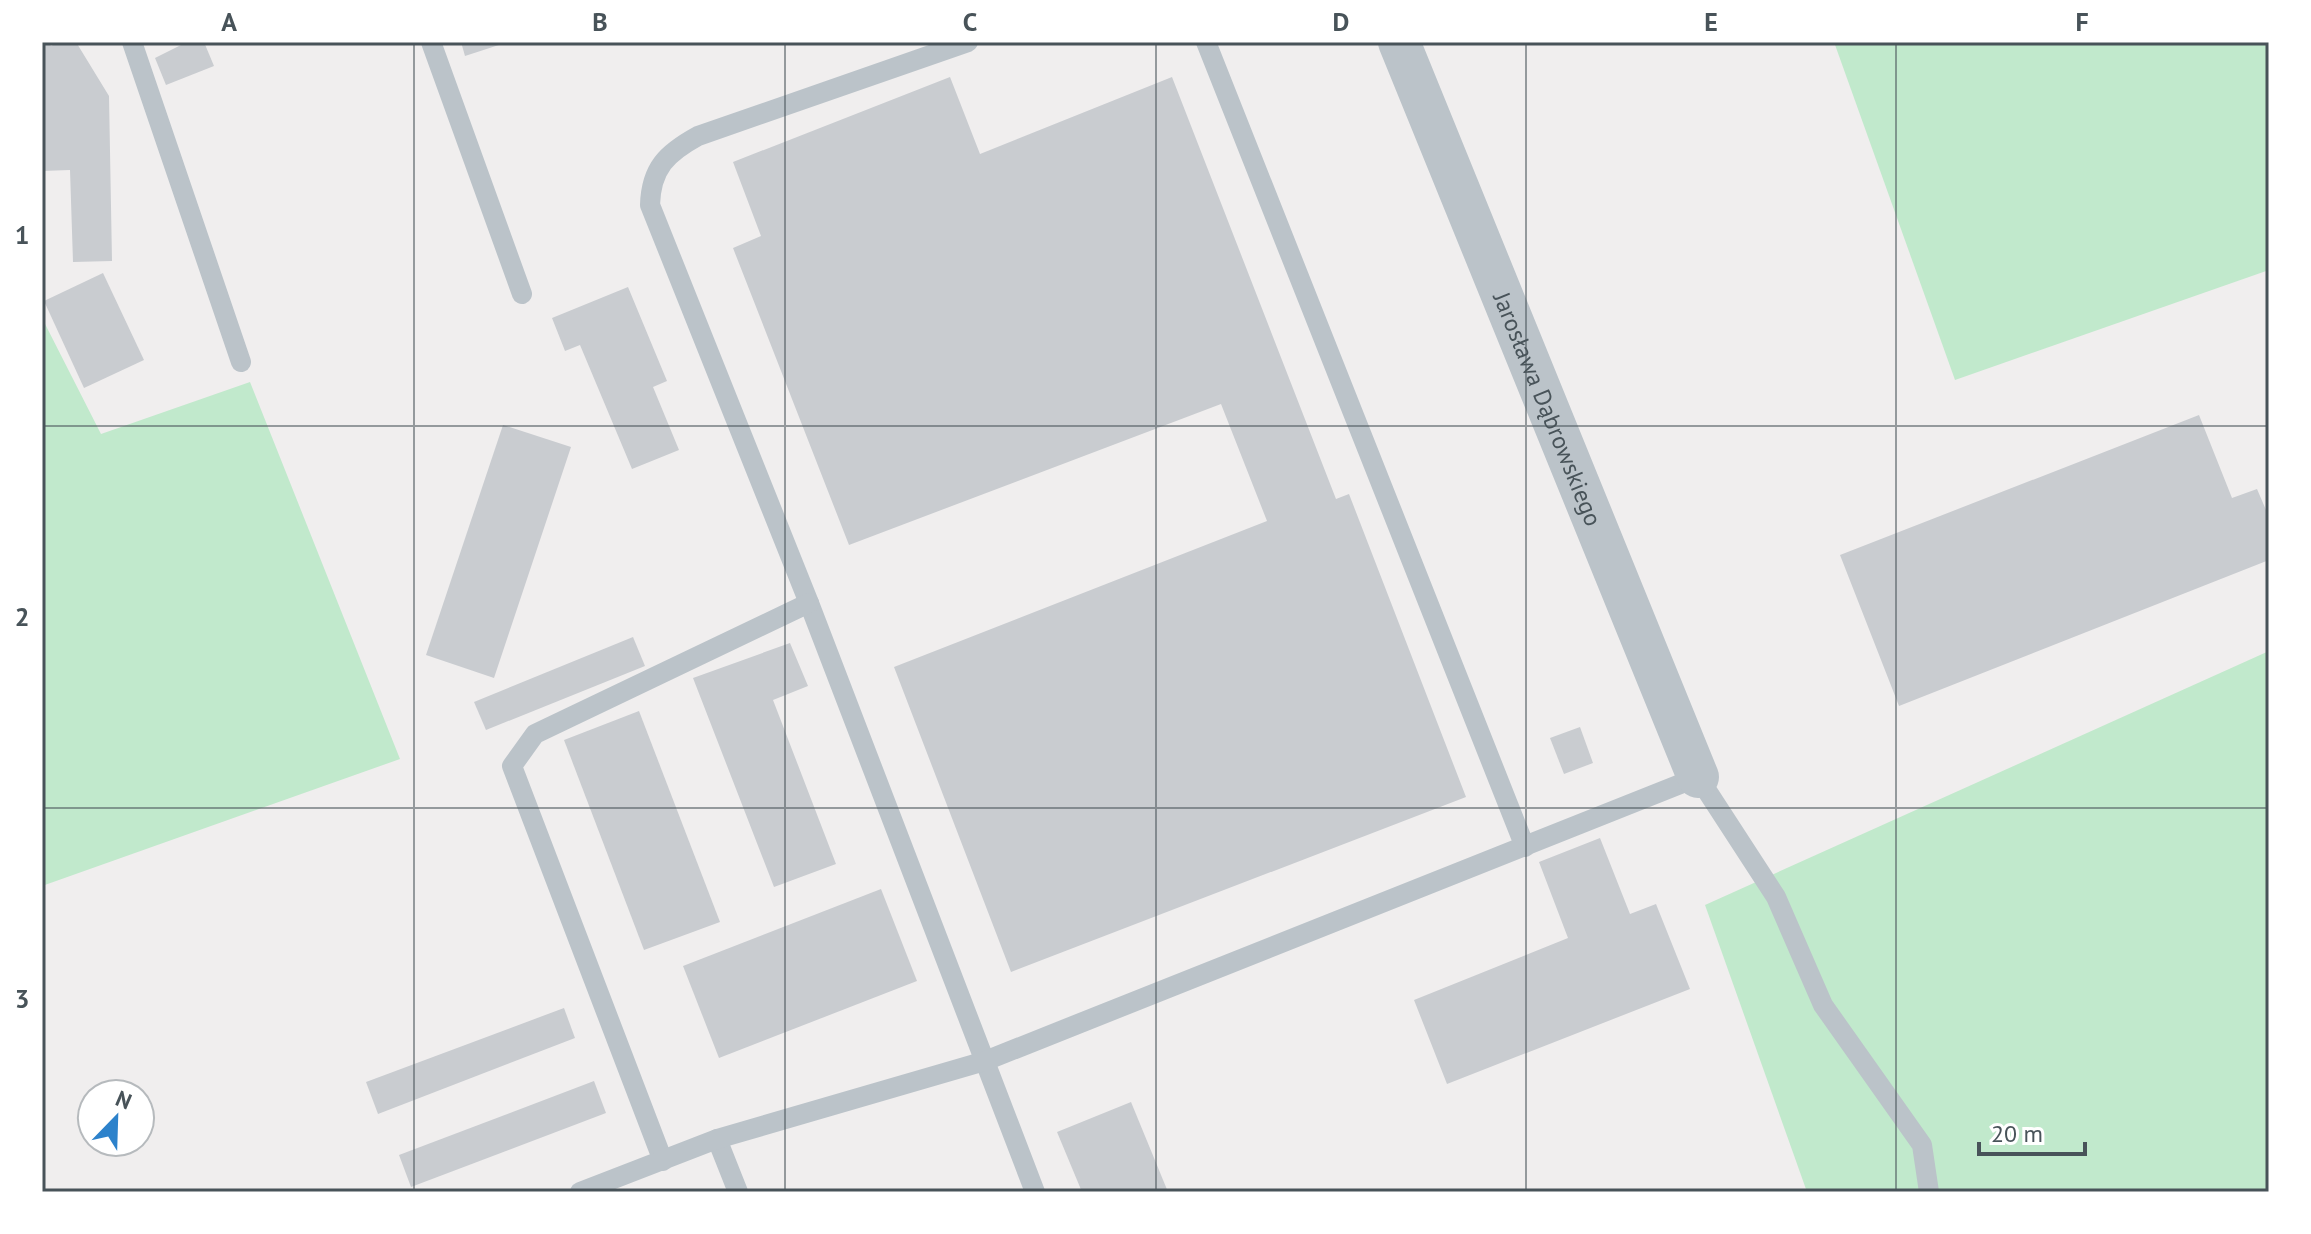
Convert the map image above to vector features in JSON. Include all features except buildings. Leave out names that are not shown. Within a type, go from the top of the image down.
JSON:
[{"type":"street","name":"Jarosława Dąbrowskiego","points":[[1399,42],[1698,777]]},
{"type":"lane","points":[[132,42],[241,362]]},
{"type":"lane","points":[[431,42],[522,294]]},
{"type":"lane","points":[[968,42],[698,136],[679,146],[660,166],[651,185],[650,205],[809,603],[1035,1192]]},
{"type":"lane","points":[[1206,42],[1525,847]]},
{"type":"lane","points":[[663,1161],[512,766],[535,734],[809,603]]},
{"type":"lane","points":[[580,1192],[717,1139],[985,1061],[1698,777],[1776,897],[1823,1005],[1922,1145],[1929,1192]]},
{"type":"lane","points":[[717,1139],[738,1192]]},
{"type":"green space","points":[[1834,42],[2269,42],[2269,270],[1955,380]]},
{"type":"green space","points":[[42,318],[101,434],[250,382],[400,759],[42,886]]},
{"type":"green space","points":[[2269,651],[2269,1192],[1807,1192],[1705,905]]}]
